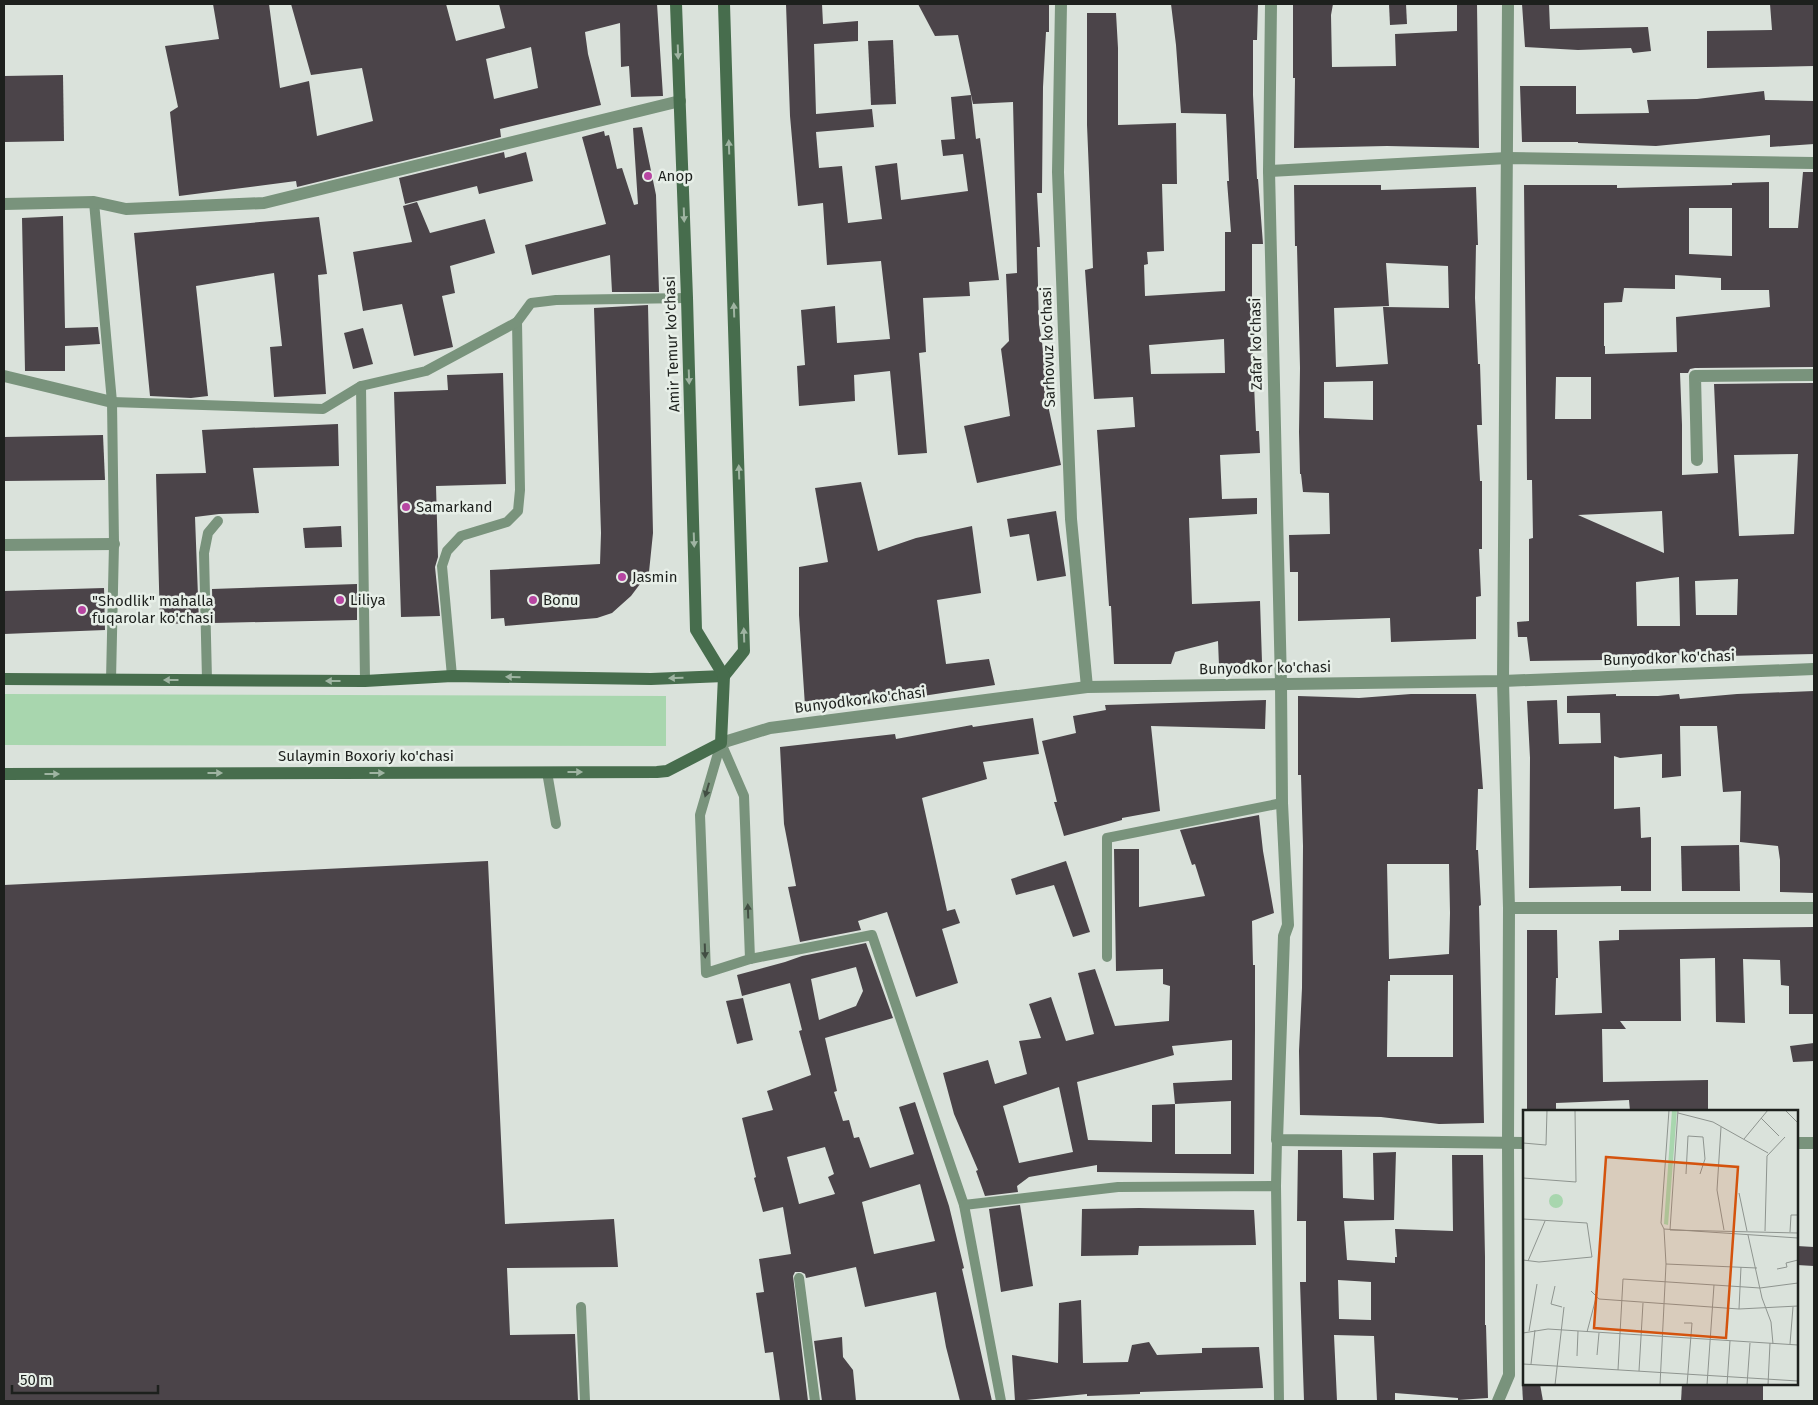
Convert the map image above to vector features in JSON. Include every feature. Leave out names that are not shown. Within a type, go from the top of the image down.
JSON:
[{"type":"main road","name":"Amir Temur ko'chasi","points":[[676,4],[687,298],[696,630],[724,676]]},
{"type":"main road","points":[[720,743],[724,676],[744,652],[724,4]]},
{"type":"main road","points":[[4,679],[365,681],[452,676],[652,679],[724,676]]},
{"type":"main road","name":"Sulaymin Boxoriy ko'chasi","points":[[4,774],[667,771],[720,743]]},
{"type":"street","name":"Sarhovuz ko'chasi","points":[[1061,4],[1058,172],[1071,519],[1087,688]]},
{"type":"street","name":"Zafar ko'chasi","points":[[1271,4],[1268,171],[1281,684],[1282,803],[1288,925],[1284,936],[1277,1140]]},
{"type":"street","points":[[1498,1401],[1508,1375],[1509,908],[1503,681],[1508,4]]},
{"type":"street","points":[[4,204],[94,202],[126,208],[264,203],[680,101]]},
{"type":"street","points":[[1268,171],[1506,158],[1814,162]]},
{"type":"street","points":[[1697,460],[1694,376],[1814,375]]},
{"type":"street","points":[[4,376],[112,402]]},
{"type":"street","points":[[4,545],[114,544]]},
{"type":"street","name":"Bunyodkor ko'chasi","points":[[720,743],[770,728],[1087,688],[1503,681],[1814,669]]},
{"type":"street","points":[[1509,908],[1814,908]]},
{"type":"street","points":[[1277,1140],[1523,1143]]},
{"type":"street","points":[[1798,1143],[1814,1143]]},
{"type":"lane","points":[[94,202],[112,402],[114,544],[111,680]]},
{"type":"lane","points":[[112,402],[323,409],[361,386],[426,371],[518,322],[531,304],[556,300],[687,298]]},
{"type":"lane","points":[[452,676],[442,566],[447,551],[461,536],[507,522],[518,511],[520,490],[518,322]]},
{"type":"lane","points":[[361,386],[365,681]]},
{"type":"lane","points":[[208,680],[204,553],[208,533],[218,521]]},
{"type":"lane","points":[[720,743],[744,796],[750,959]]},
{"type":"lane","points":[[720,743],[700,815],[706,973],[750,959],[872,935],[964,1205],[1001,1401]]},
{"type":"lane","points":[[547,772],[556,824]]},
{"type":"lane","points":[[1107,957],[1107,838],[1282,803]]},
{"type":"lane","points":[[1277,1140],[1278,1401]]},
{"type":"lane","points":[[964,1205],[1118,1187],[1276,1186]]},
{"type":"lane","points":[[799,1278],[815,1401]]},
{"type":"lane","points":[[581,1307],[585,1401]]},
{"type":"green space","points":[[4,694],[666,696],[666,746],[4,745]]},
{"type":"building","points":[[213,4],[269,4],[280,88],[309,81],[317,136],[373,121],[362,68],[311,75],[291,4],[446,4],[456,41],[505,28],[499,4],[657,4],[663,96],[631,97],[629,66],[621,67],[620,23],[585,32],[588,54],[601,105],[500,129],[501,137],[297,187],[296,181],[179,196],[170,112],[178,107],[165,46],[219,39]],"holes":[[[531,47],[538,88],[494,99],[486,59]]]},
{"type":"building","points":[[786,4],[822,4],[823,24],[858,21],[858,41],[814,44],[816,114],[872,109],[874,127],[816,132],[819,168],[842,166],[848,223],[882,219],[875,166],[897,163],[901,200],[968,191],[963,154],[943,156],[941,140],[955,139],[951,97],[971,95],[976,139],[980,138],[999,280],[969,282],[970,296],[923,298],[926,352],[919,353],[927,453],[898,455],[890,371],[854,375],[855,401],[799,406],[797,366],[805,365],[801,310],[835,306],[837,343],[890,339],[881,261],[827,265],[823,203],[798,206],[790,116]]},
{"type":"building","points":[[918,4],[1049,4],[1049,32],[1046,32],[1043,87],[1042,193],[1037,193],[1040,247],[1037,247],[1039,324],[1049,386],[1044,387],[1061,465],[977,483],[964,426],[1010,416],[1001,349],[1009,341],[1006,274],[1017,273],[1013,102],[973,104],[958,35],[935,36]]},
{"type":"building","points":[[1171,4],[1258,4],[1257,40],[1253,40],[1253,95],[1257,179],[1263,244],[1252,244],[1252,337],[1256,431],[1259,431],[1260,453],[1220,455],[1222,499],[1257,498],[1257,514],[1189,518],[1192,604],[1260,601],[1262,662],[1219,666],[1218,641],[1175,652],[1171,664],[1114,664],[1097,430],[1135,427],[1133,397],[1094,399],[1085,270],[1093,268],[1087,125],[1087,13],[1116,13],[1118,125],[1176,123],[1177,184],[1162,184],[1164,251],[1147,252],[1148,264],[1144,265],[1145,296],[1225,291],[1225,232],[1231,232],[1227,181],[1229,181],[1226,114],[1181,113]],"holes":[[[1224,339],[1225,373],[1151,374],[1149,345]]]},
{"type":"building","points":[[1293,4],[1333,4],[1331,15],[1332,67],[1396,66],[1395,34],[1457,31],[1457,4],[1477,4],[1479,148],[1387,146],[1294,148]]},
{"type":"building","points":[[1389,4],[1406,4],[1407,24],[1390,25]]},
{"type":"building","points":[[1522,4],[1549,4],[1550,29],[1648,27],[1651,51],[1633,53],[1631,48],[1578,50],[1525,47]]},
{"type":"building","points":[[1770,4],[1814,4],[1814,66],[1707,68],[1707,31],[1772,30]]},
{"type":"building","points":[[893,40],[896,104],[871,105],[868,41]]},
{"type":"building","points":[[63,75],[64,141],[4,142],[4,76]]},
{"type":"building","points":[[1520,86],[1576,86],[1576,114],[1649,113],[1647,100],[1697,99],[1764,91],[1765,100],[1814,101],[1814,144],[1770,147],[1770,135],[1656,146],[1578,142],[1522,142]]},
{"type":"building","points":[[642,127],[656,195],[659,292],[612,292],[610,255],[532,275],[525,245],[606,224],[582,137],[604,131],[605,136],[609,135],[617,169],[622,168],[634,205],[638,204],[633,128]]},
{"type":"building","points":[[504,152],[505,158],[526,152],[533,181],[479,194],[477,186],[405,204],[399,178]]},
{"type":"building","points":[[1803,172],[1814,172],[1814,367],[1695,368],[1690,369],[1688,373],[1680,373],[1682,475],[1718,473],[1714,384],[1814,383],[1814,654],[1682,657],[1682,655],[1603,660],[1530,661],[1527,637],[1518,637],[1517,622],[1529,621],[1529,539],[1533,538],[1532,480],[1527,480],[1524,185],[1617,185],[1617,188],[1732,185],[1732,183],[1769,182],[1769,228],[1798,228]],"holes":[[[1689,208],[1732,208],[1732,256],[1689,254]],[[1675,275],[1721,278],[1721,290],[1769,290],[1770,307],[1676,317],[1677,352],[1605,354],[1604,303],[1622,302],[1624,288],[1675,289]],[[1556,377],[1591,377],[1591,419],[1555,419]],[[1798,454],[1794,534],[1739,536],[1734,455]],[[1662,511],[1664,553],[1578,515]],[[1679,577],[1680,626],[1637,626],[1636,582]],[[1738,579],[1737,615],[1696,615],[1695,581]]]},
{"type":"building","points":[[1294,185],[1381,185],[1381,190],[1476,187],[1478,245],[1476,245],[1475,298],[1482,425],[1477,425],[1480,481],[1482,481],[1482,549],[1479,549],[1481,596],[1476,597],[1476,639],[1391,642],[1390,618],[1298,621],[1298,572],[1290,572],[1289,535],[1330,534],[1329,493],[1303,492],[1300,474],[1300,368],[1297,246],[1295,246]],"holes":[[[1386,263],[1448,266],[1449,308],[1383,307],[1388,364],[1336,367],[1334,308],[1389,306]],[[1373,381],[1373,420],[1324,418],[1324,382]]]},
{"type":"building","points":[[417,202],[430,233],[485,219],[495,253],[450,266],[455,293],[442,296],[453,347],[414,356],[402,304],[363,311],[353,252],[412,242],[403,206]]},
{"type":"building","points":[[63,216],[65,328],[98,327],[100,344],[65,346],[65,371],[25,371],[22,218]]},
{"type":"building","points":[[319,217],[327,274],[318,275],[326,394],[274,397],[270,347],[282,346],[274,273],[196,286],[208,396],[191,398],[150,396],[134,233]]},
{"type":"building","points":[[648,305],[653,533],[649,572],[631,596],[612,613],[597,618],[505,626],[504,618],[491,619],[490,570],[600,564],[601,533],[594,308]]},
{"type":"building","points":[[363,328],[373,364],[353,369],[344,333]]},
{"type":"building","points":[[503,373],[506,484],[436,486],[438,557],[435,567],[440,616],[401,617],[394,392],[448,390],[447,375]]},
{"type":"building","points":[[338,424],[339,466],[253,468],[259,513],[195,517],[199,623],[160,624],[156,474],[206,473],[202,430]]},
{"type":"building","points":[[103,435],[105,480],[4,481],[4,437]]},
{"type":"building","points":[[861,482],[878,551],[916,538],[972,526],[981,593],[937,600],[946,664],[989,659],[995,685],[870,704],[805,706],[799,615],[799,567],[828,562],[815,488]]},
{"type":"building","points":[[1056,511],[1066,576],[1037,581],[1029,534],[1010,537],[1007,519]]},
{"type":"building","points":[[341,526],[342,547],[305,548],[303,528]]},
{"type":"building","points":[[357,584],[357,620],[213,623],[212,589]]},
{"type":"building","points":[[104,588],[105,630],[4,634],[4,591]]},
{"type":"building","points":[[1814,691],[1814,893],[1780,892],[1778,846],[1740,842],[1741,791],[1723,792],[1717,726],[1680,726],[1681,776],[1662,778],[1662,754],[1620,758],[1614,756],[1614,809],[1640,807],[1641,838],[1651,837],[1651,891],[1621,891],[1621,886],[1529,888],[1530,758],[1527,701],[1557,700],[1559,744],[1601,743],[1600,713],[1567,713],[1567,696],[1616,694],[1616,696],[1658,696],[1679,694],[1680,699],[1737,694]]},
{"type":"building","points":[[1411,694],[1476,694],[1483,789],[1478,789],[1476,850],[1478,850],[1481,905],[1479,906],[1484,1123],[1439,1124],[1381,1117],[1300,1115],[1299,1051],[1302,988],[1303,846],[1301,775],[1298,775],[1298,696],[1359,698]],"holes":[[[1387,864],[1449,864],[1449,954],[1389,959]],[[1390,975],[1453,975],[1453,1057],[1387,1057],[1388,981],[1390,981]]]},
{"type":"building","points":[[1266,700],[1265,729],[1151,726],[1160,811],[1122,818],[1122,820],[1064,836],[1054,802],[1057,802],[1042,741],[1076,733],[1073,716],[1106,710],[1105,705]]},
{"type":"building","points":[[1033,718],[1039,754],[983,762],[987,779],[922,798],[947,911],[955,909],[960,923],[942,929],[958,983],[916,997],[887,912],[858,921],[861,930],[800,942],[788,887],[796,886],[784,824],[780,747],[895,734],[896,739],[972,725],[973,727]]},
{"type":"building","points":[[1259,815],[1274,913],[1252,921],[1253,965],[1255,965],[1254,1174],[1097,1172],[1097,1165],[1029,1177],[1017,1186],[1018,1192],[985,1196],[976,1171],[978,1170],[954,1114],[943,1073],[988,1060],[995,1084],[1027,1074],[1019,1041],[1041,1038],[1029,1004],[1051,997],[1066,1041],[1094,1034],[1078,973],[1095,969],[1115,1026],[1169,1021],[1170,986],[1163,984],[1163,969],[1116,971],[1114,849],[1139,849],[1139,907],[1205,896],[1195,864],[1192,865],[1180,830]],"holes":[[[1232,1040],[1232,1080],[1173,1083],[1175,1104],[1152,1105],[1152,1142],[1088,1140],[1077,1082],[1174,1055],[1172,1046]],[[1059,1087],[1073,1152],[1019,1163],[1003,1106]],[[1231,1101],[1231,1154],[1175,1154],[1175,1104]]]},
{"type":"building","points":[[1739,845],[1740,891],[1682,891],[1681,846]]},
{"type":"building","points":[[488,861],[505,1224],[614,1219],[618,1267],[507,1268],[510,1335],[575,1334],[578,1401],[4,1401],[4,885]]},
{"type":"building","points":[[1066,861],[1090,932],[1073,937],[1054,885],[1016,895],[1011,879]]},
{"type":"building","points":[[1814,927],[1814,1014],[1789,1014],[1789,986],[1781,985],[1780,960],[1743,959],[1745,1023],[1716,1022],[1715,958],[1680,959],[1681,1021],[1620,1021],[1626,1029],[1602,1029],[1603,1082],[1708,1080],[1708,1110],[1630,1110],[1629,1100],[1556,1103],[1556,1110],[1527,1110],[1527,930],[1557,930],[1558,978],[1556,978],[1555,1015],[1602,1013],[1599,941],[1619,940],[1619,930]]},
{"type":"building","points":[[866,943],[893,1018],[825,1038],[837,1091],[834,1092],[843,1121],[849,1120],[854,1138],[859,1137],[870,1168],[914,1154],[899,1107],[915,1102],[949,1206],[992,1401],[960,1401],[946,1347],[936,1292],[865,1307],[856,1267],[806,1278],[805,1274],[795,1272],[793,1276],[808,1401],[780,1401],[773,1352],[765,1353],[756,1293],[764,1292],[759,1259],[791,1254],[783,1207],[763,1212],[742,1118],[773,1110],[767,1091],[811,1075],[799,1031],[802,1030],[790,983],[742,996],[737,975],[802,956]],"holes":[[[856,967],[863,991],[856,1006],[819,1020],[811,979]],[[825,1147],[834,1174],[828,1177],[835,1194],[799,1204],[787,1157]],[[920,1184],[935,1241],[874,1254],[862,1202]]]},
{"type":"building","points":[[743,998],[753,1040],[737,1044],[726,1001]]},
{"type":"building","points":[[1814,1043],[1814,1061],[1793,1062],[1790,1046]]},
{"type":"building","points":[[1298,1150],[1342,1150],[1343,1198],[1374,1200],[1373,1153],[1396,1152],[1394,1220],[1344,1221],[1347,1260],[1395,1263],[1395,1257],[1397,1257],[1395,1229],[1453,1231],[1452,1155],[1483,1155],[1488,1398],[1458,1400],[1458,1398],[1395,1393],[1395,1401],[1377,1401],[1374,1336],[1334,1335],[1337,1401],[1304,1401],[1300,1282],[1306,1282],[1306,1221],[1297,1221]],"holes":[[[1338,1280],[1371,1282],[1371,1320],[1339,1319]]]},
{"type":"building","points":[[1020,1205],[1033,1286],[1001,1292],[989,1209]]},
{"type":"building","points":[[1082,1209],[1254,1210],[1256,1245],[1139,1246],[1138,1255],[1081,1256]]},
{"type":"building","points":[[1798,1246],[1814,1247],[1814,1266],[1798,1265]]},
{"type":"building","points":[[1081,1300],[1083,1363],[1128,1362],[1132,1345],[1149,1342],[1157,1355],[1202,1353],[1202,1348],[1259,1347],[1263,1388],[1140,1392],[1140,1394],[1087,1396],[1087,1394],[1015,1401],[1012,1355],[1058,1363],[1059,1303]]},
{"type":"building","points":[[842,1337],[843,1357],[853,1370],[856,1401],[822,1401],[814,1341]]},
{"type":"building","points":[[1522,1384],[1540,1385],[1543,1401],[1523,1401]]},
{"type":"building","points":[[1682,1385],[1763,1385],[1763,1401],[1681,1401]]},
{"type":"place","name":"Anop","points":[[648,176]]},
{"type":"place","name":"Samarkand","points":[[406,507]]},
{"type":"place","name":"Jasmin","points":[[622,577]]},
{"type":"place","name":"Liliya","points":[[340,600]]},
{"type":"place","name":"Bonu","points":[[533,600]]},
{"type":"place","name":"\"Shodlik\" mahalla fuqarolar ko'chasi","points":[[82,610]]}]
